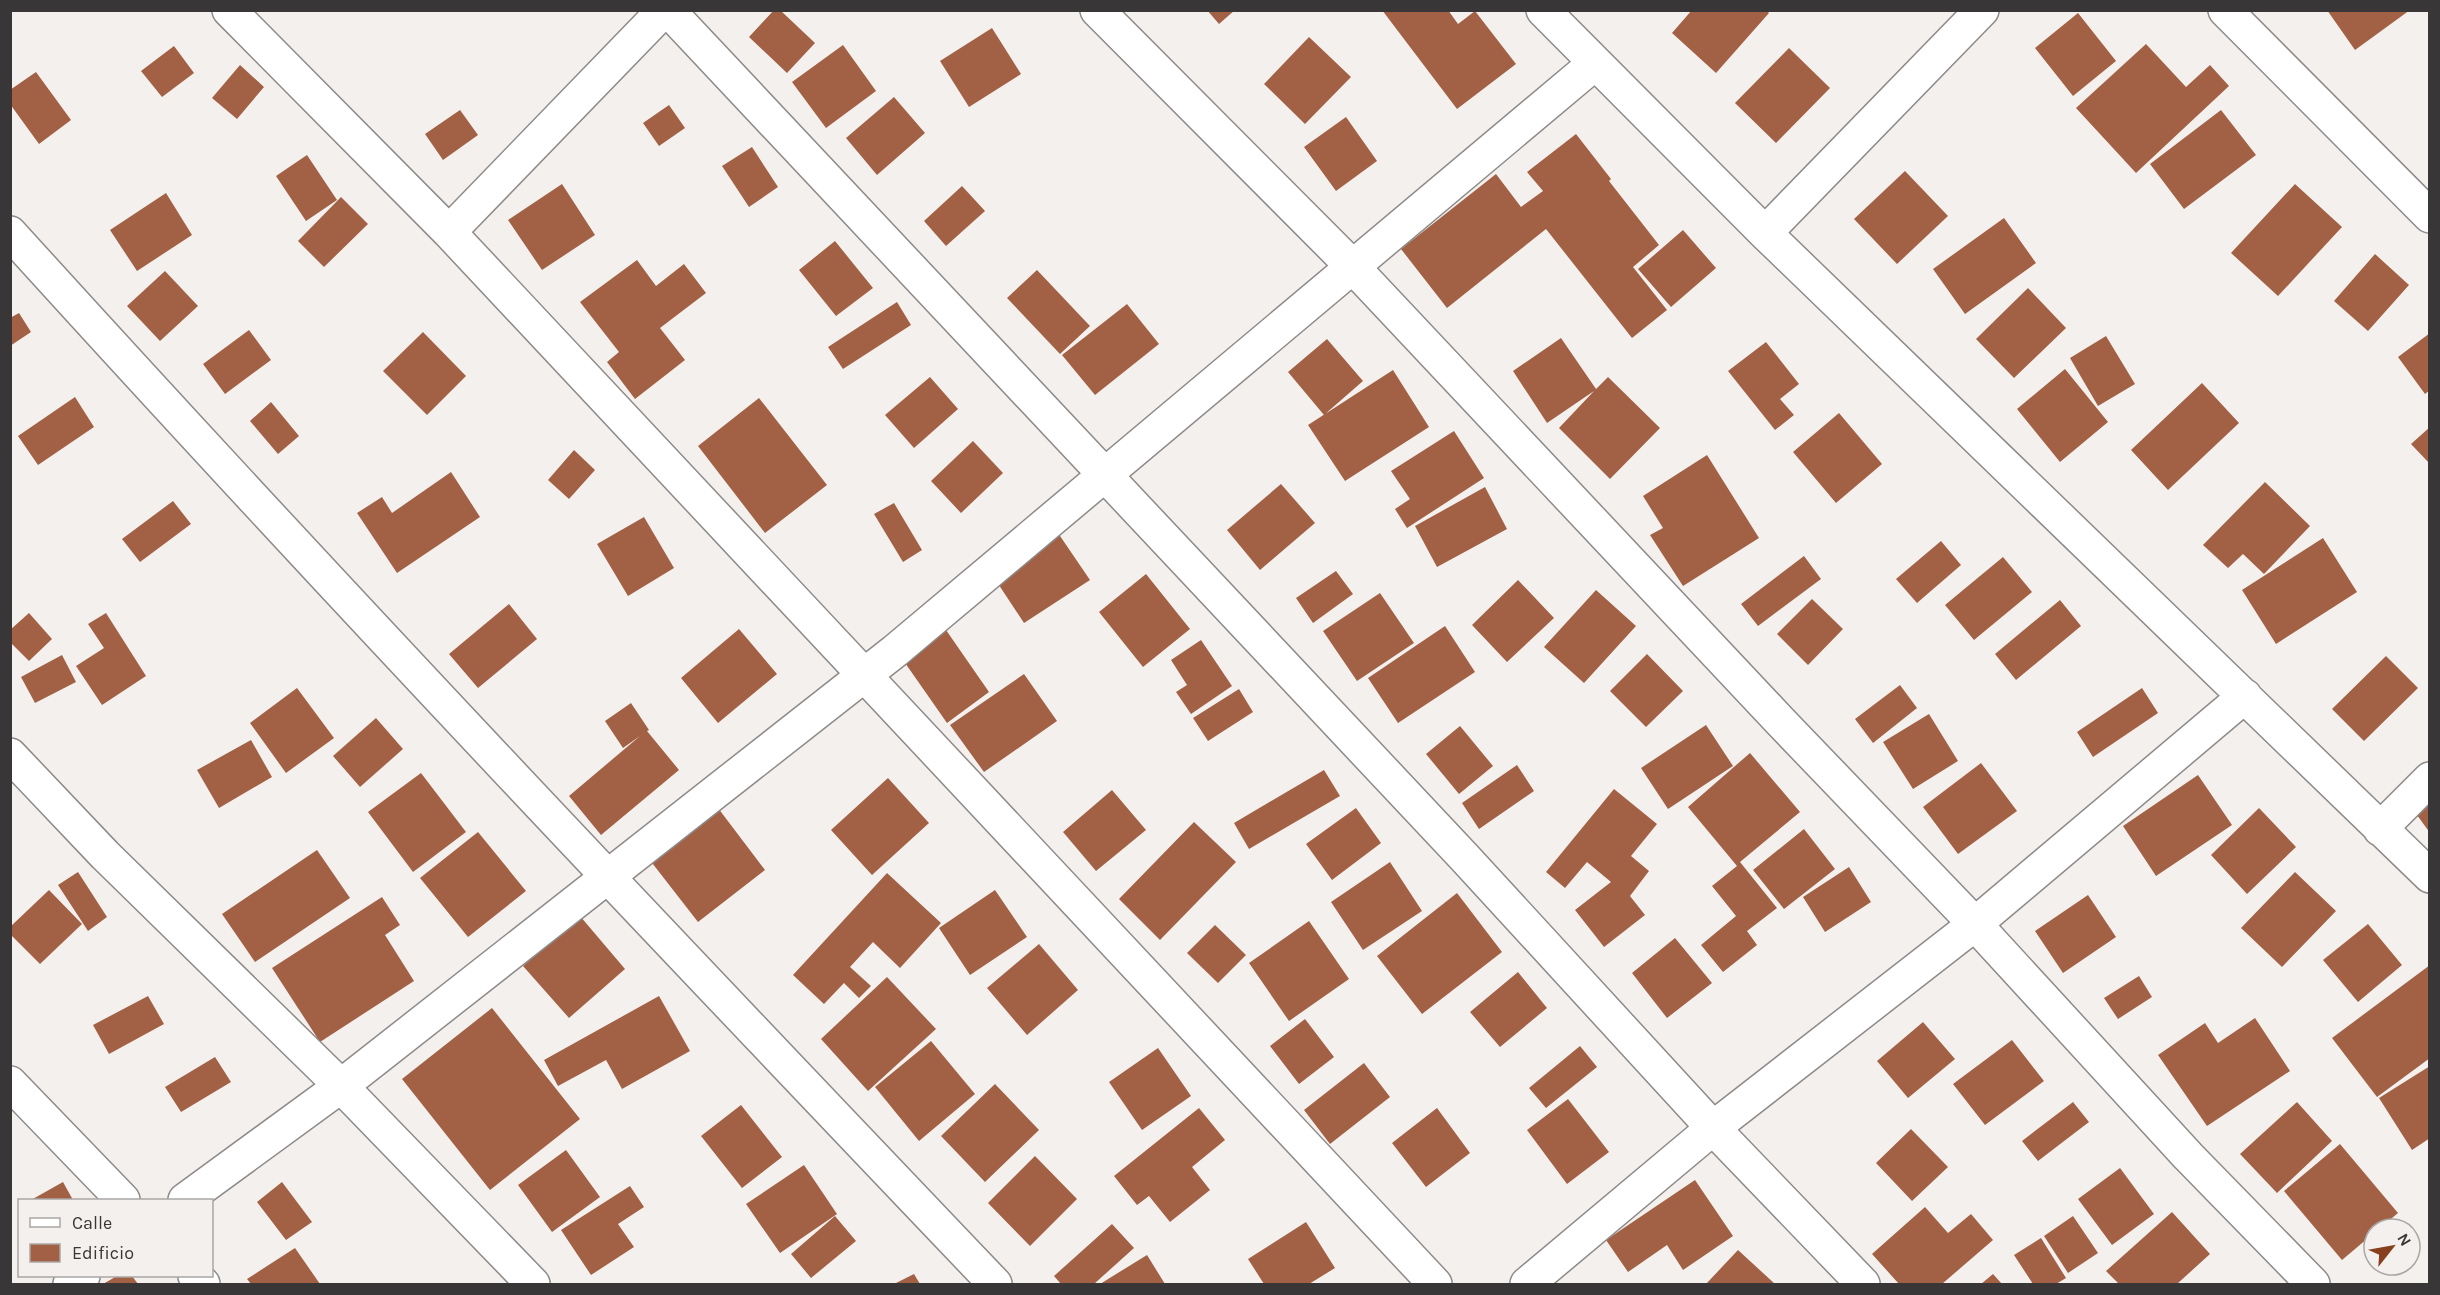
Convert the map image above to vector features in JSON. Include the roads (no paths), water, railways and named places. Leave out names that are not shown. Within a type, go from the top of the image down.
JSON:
[{"type":"street","points":[[229,10],[449,232],[862,676],[1435,1284]]},
{"type":"street","points":[[449,232],[666,10],[1465,858],[1713,1128],[1863,1284]]},
{"type":"street","points":[[1098,10],[1353,267],[1779,721],[1975,924],[2188,1156],[2313,1284]]},
{"type":"street","points":[[1543,10],[1594,64],[1765,233],[2430,876]]},
{"type":"street","points":[[1765,233],[1982,10]]},
{"type":"street","points":[[2225,10],[2430,216]]},
{"type":"street","points":[[186,1199],[341,1086],[862,676],[1594,64]]},
{"type":"street","points":[[10,233],[202,444],[607,877],[995,1284]]},
{"type":"street","points":[[1527,1284],[1713,1128],[1975,924],[2245,696]]},
{"type":"street","points":[[10,755],[105,855],[341,1086],[533,1284]]},
{"type":"street","points":[[2380,829],[2430,778]]},
{"type":"street","points":[[10,1083],[122,1199]]}]
